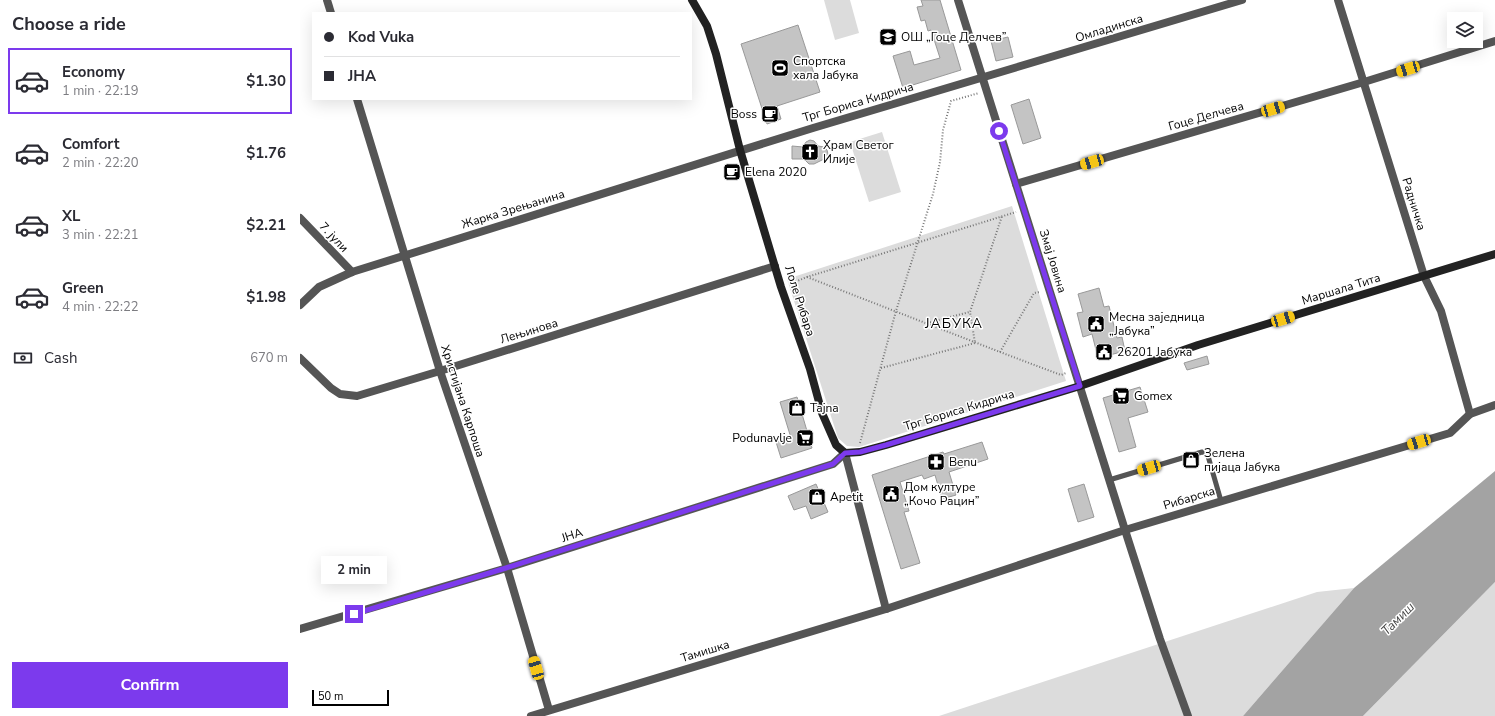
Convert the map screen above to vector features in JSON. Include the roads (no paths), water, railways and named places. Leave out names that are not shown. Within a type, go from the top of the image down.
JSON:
[{"type":"main road","name":"Лоле Рибара","points":[[692,0],[707,26],[716,54],[740,150],[781,287],[810,369],[822,413],[836,445],[845,453]]},
{"type":"main road","name":"Маршала Тита","points":[[1080,386],[1198,345],[1495,254]]},
{"type":"main road","name":"Трг Бориса Кидрича","points":[[845,453],[860,452],[1080,386]]},
{"type":"street","points":[[327,0],[330,12]]},
{"type":"street","name":"Змај Јовина","points":[[958,0],[1160,639],[1188,716]]},
{"type":"street","name":"Омладинска","points":[[982,78],[1242,0]]},
{"type":"street","name":"Радничка","points":[[1338,0],[1424,276],[1441,311],[1470,414]]},
{"type":"street","name":"Гоце Делчева","points":[[1016,184],[1364,82],[1495,41]]},
{"type":"street","name":"Трг Бориса Кидрича","points":[[740,150],[982,78]]},
{"type":"street","name":"Христијана Карпоша","points":[[357,100],[440,372],[506,568],[549,710]]},
{"type":"street","name":"Жарка Зрењанина","points":[[300,305],[319,287],[352,272],[740,150]]},
{"type":"street","name":"7. јули","points":[[300,218],[352,272]]},
{"type":"street","name":"Лењинова","points":[[300,358],[331,388],[340,394],[357,396],[440,372],[775,266]]},
{"type":"street","name":"Рибарска","points":[[886,609],[1125,530],[1450,432],[1470,414],[1495,406]]},
{"type":"street","name":"ЈНА","points":[[300,628],[308,627],[506,568],[833,464],[845,453]]},
{"type":"street","name":"Лоле Рибара","points":[[845,453],[886,609]]},
{"type":"street","name":"Тамишка","points":[[531,716],[886,609]]},
{"type":"lane","points":[[1109,480],[1202,452],[1208,456],[1221,501]]},
{"type":"water","name":"Тамиш","points":[[1495,471],[1495,582],[1363,716],[1243,716],[1354,588]]},
{"type":"place","name":"ОШ „Гоце Делчев”","points":[[888,37]]},
{"type":"place","name":"Спортска хала Јабука","points":[[780,68]]},
{"type":"place","name":"Boss","points":[[770,114]]},
{"type":"place","name":"Храм Светог Илије","points":[[810,152]]},
{"type":"place","name":"Elena 2020","points":[[732,172]]},
{"type":"place","name":"Месна заједница „Јабука”","points":[[1096,324]]},
{"type":"place","name":"26201 Јабука","points":[[1104,352]]},
{"type":"place","name":"Gomex","points":[[1121,396]]},
{"type":"place","name":"Tajna","points":[[797,408]]},
{"type":"place","name":"Podunavlje","points":[[805,438]]},
{"type":"place","name":"Зелена пијаца Јабука","points":[[1191,460]]},
{"type":"place","name":"Benu","points":[[936,462]]},
{"type":"place","name":"Дом културе „Кочо Рацин”","points":[[891,494]]},
{"type":"place","name":"Apetit","points":[[817,497]]},
{"type":"district","name":"ЈАБУКА","points":[[954,323]]}]
